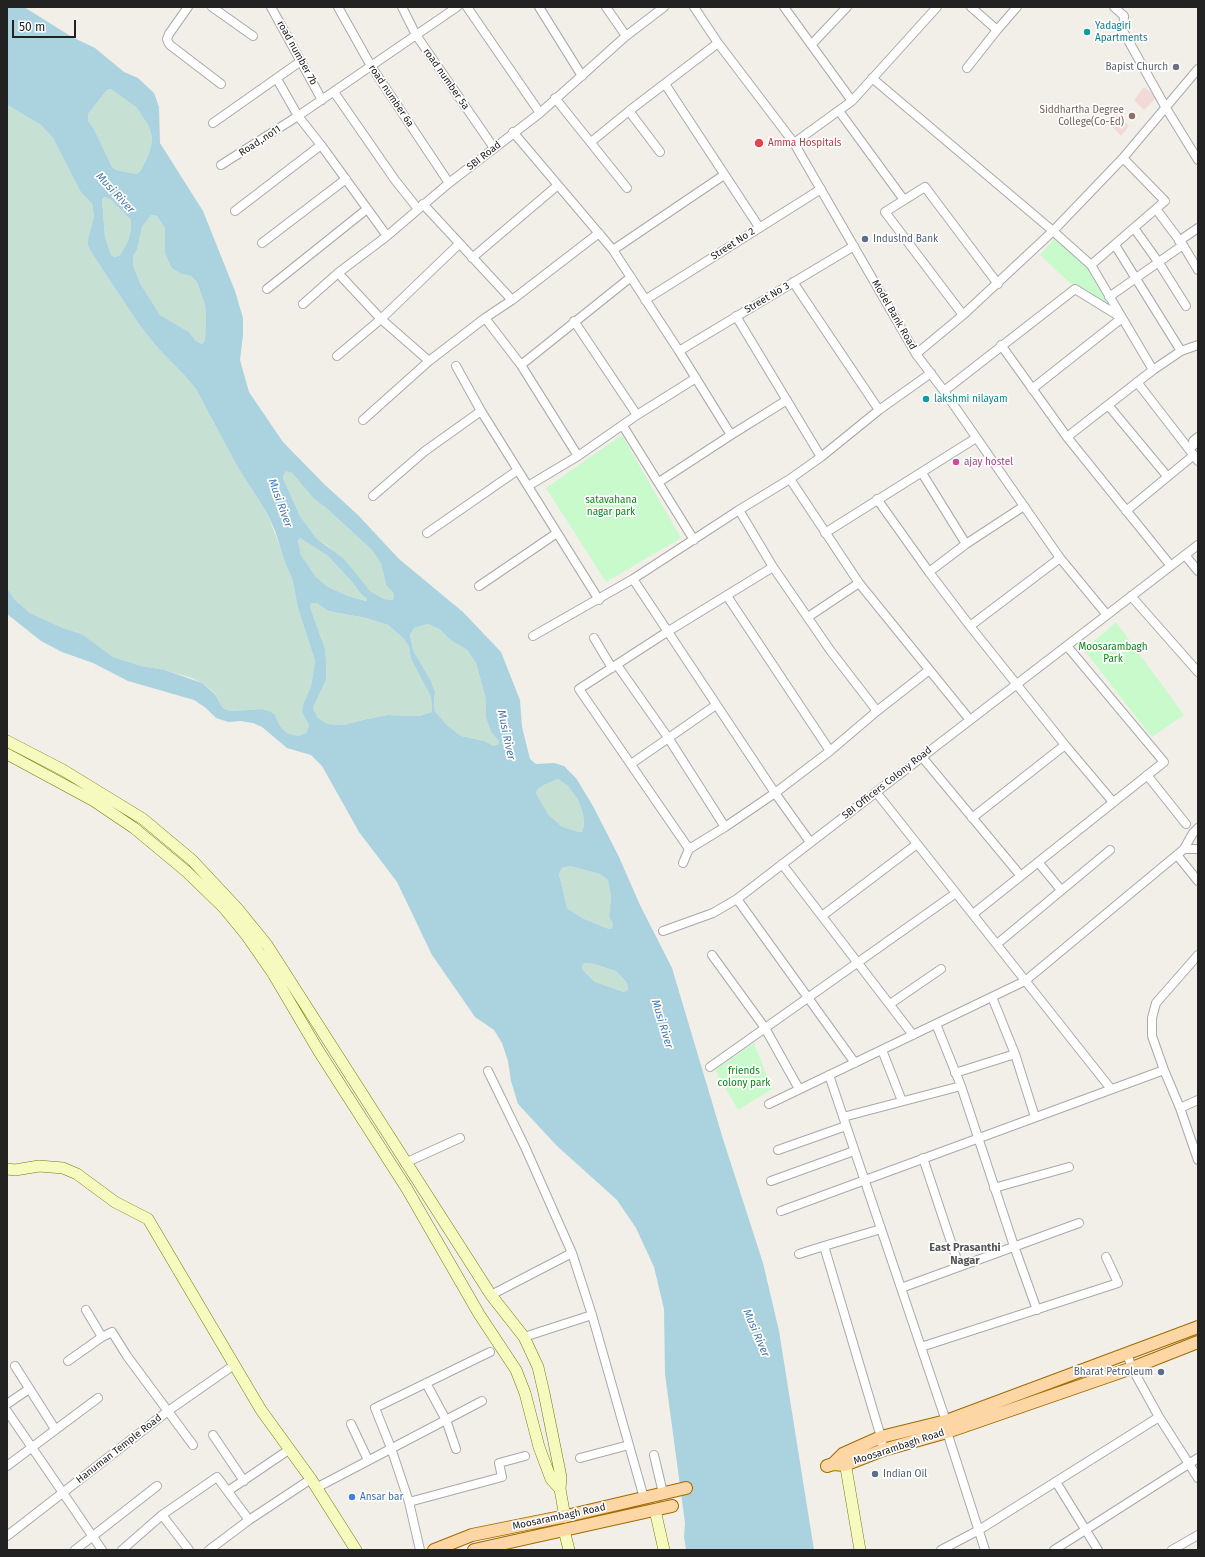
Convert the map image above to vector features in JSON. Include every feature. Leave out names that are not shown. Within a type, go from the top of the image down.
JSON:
[{"type":"main road","name":"Moosarambagh Road","points":[[837,1462],[883,1450],[946,1427],[1126,1354],[1198,1327]]},
{"type":"main road","name":"Moosarambagh Road","points":[[837,1462],[881,1438],[946,1427],[1132,1368],[1198,1342]]},
{"type":"main road","name":"Moosarambagh Road","points":[[434,1550],[472,1535],[565,1517],[686,1488]]},
{"type":"main road","name":"Moosarambagh Road","points":[[474,1550],[672,1506]]},
{"type":"street","points":[[188,7],[167,39],[170,45],[221,84]]},
{"type":"street","points":[[212,7],[253,36]]},
{"type":"street","name":"road number 7b","points":[[271,7],[322,100]]},
{"type":"street","name":"road number 6a","points":[[338,7],[371,66],[449,182]]},
{"type":"street","name":"road number 5a","points":[[402,7],[416,35],[494,148]]},
{"type":"street","name":"Road,.no11","points":[[221,165],[334,92],[457,7]]},
{"type":"street","points":[[467,7],[540,113]]},
{"type":"street","points":[[539,7],[582,76]]},
{"type":"street","points":[[606,7],[626,36]]},
{"type":"street","name":"SBI Road","points":[[303,304],[338,273],[387,236],[449,182],[494,148],[512,132],[540,113],[626,36],[664,7]]},
{"type":"street","name":"Model Bank Road","points":[[694,7],[718,42],[794,143],[916,354],[944,391],[1060,558],[1107,615]]},
{"type":"street","points":[[784,7],[852,101]]},
{"type":"street","points":[[812,44],[847,7]]},
{"type":"street","points":[[794,143],[852,101],[937,7]]},
{"type":"street","points":[[971,7],[997,30]]},
{"type":"street","points":[[967,68],[1017,7]]},
{"type":"street","points":[[1114,7],[1124,16]]},
{"type":"street","points":[[1128,7],[1124,16],[1123,31],[1166,108],[1198,160]]},
{"type":"street","points":[[591,142],[718,42]]},
{"type":"street","points":[[213,123],[301,61]]},
{"type":"street","points":[[916,354],[964,315],[1053,231],[1123,158],[1198,70]]},
{"type":"street","points":[[872,78],[1091,265],[1153,370]]},
{"type":"street","points":[[277,79],[298,116],[387,236]]},
{"type":"street","points":[[665,84],[759,227]]},
{"type":"street","points":[[334,92],[395,180],[512,300]]},
{"type":"street","points":[[555,98],[627,188]]},
{"type":"street","points":[[629,111],[660,152]]},
{"type":"street","points":[[839,111],[904,200]]},
{"type":"street","points":[[512,132],[613,250],[679,351],[731,435]]},
{"type":"street","points":[[235,211],[321,145]]},
{"type":"street","points":[[1091,265],[1165,201],[1123,158]]},
{"type":"street","points":[[613,250],[724,175]]},
{"type":"street","points":[[262,242],[346,179]]},
{"type":"street","points":[[472,258],[558,185]]},
{"type":"street","points":[[964,315],[885,212],[925,187],[998,284]]},
{"type":"street","name":"Street No 2","points":[[645,300],[821,189]]},
{"type":"street","points":[[267,289],[367,209]]},
{"type":"street","points":[[1156,209],[1181,243],[1198,270]]},
{"type":"street","points":[[1134,228],[1159,263],[1186,306]]},
{"type":"street","points":[[1109,297],[1159,263],[1198,228]]},
{"type":"street","points":[[363,420],[429,361],[599,233]]},
{"type":"street","points":[[337,356],[381,319],[459,244]]},
{"type":"street","points":[[1115,244],[1181,351]]},
{"type":"street","name":"Street No 3","points":[[679,351],[854,246]]},
{"type":"street","points":[[338,273],[381,319],[429,361]]},
{"type":"street","points":[[521,365],[631,277]]},
{"type":"street","points":[[793,282],[879,410]]},
{"type":"street","points":[[944,391],[1001,345],[1075,289],[1122,318]]},
{"type":"street","points":[[736,316],[821,457]]},
{"type":"street","points":[[485,318],[521,365],[578,456]]},
{"type":"street","points":[[1032,389],[1122,318]]},
{"type":"street","points":[[574,322],[637,415]]},
{"type":"street","points":[[1001,345],[1066,436],[1171,566]]},
{"type":"street","points":[[1066,436],[1153,370],[1181,351],[1198,345]]},
{"type":"street","points":[[456,366],[518,470],[599,600]]},
{"type":"street","points":[[533,636],[599,600],[790,479],[821,457],[879,410],[931,373]]},
{"type":"street","points":[[528,486],[578,456],[637,415],[696,378]]},
{"type":"street","points":[[1137,382],[1195,452]]},
{"type":"street","points":[[659,482],[787,400]]},
{"type":"street","points":[[1108,405],[1167,476]]},
{"type":"street","points":[[373,496],[425,451],[482,410]]},
{"type":"street","points":[[623,426],[694,540]]},
{"type":"street","points":[[1195,452],[1193,440],[1198,437]]},
{"type":"street","points":[[825,532],[976,438]]},
{"type":"street","points":[[1126,511],[1195,452]]},
{"type":"street","points":[[427,533],[518,470]]},
{"type":"street","points":[[922,473],[966,544]]},
{"type":"street","points":[[790,479],[858,583],[928,671],[970,720]]},
{"type":"street","points":[[877,499],[970,626],[1065,745],[1113,802]]},
{"type":"street","points":[[929,572],[966,544],[1024,506]]},
{"type":"street","points":[[739,510],[773,567],[830,650],[877,710]]},
{"type":"street","points":[[479,586],[558,533]]},
{"type":"street","name":"SBI Officers Colony Road","points":[[664,931],[713,913],[737,899],[1198,545]]},
{"type":"street","points":[[1185,555],[1198,571]]},
{"type":"street","points":[[970,626],[1060,558]]},
{"type":"street","points":[[689,849],[579,689],[667,632],[773,567]]},
{"type":"street","points":[[633,579],[775,793],[810,842]]},
{"type":"street","points":[[808,617],[858,583]]},
{"type":"street","points":[[727,596],[830,751]]},
{"type":"street","points":[[1132,596],[1198,672]]},
{"type":"street","points":[[594,638],[614,667],[669,739],[725,827]]},
{"type":"street","points":[[973,914],[1020,875],[1164,762],[1067,646]]},
{"type":"street","points":[[683,863],[689,849],[725,827],[775,793],[830,751],[877,710],[928,671]]},
{"type":"street","points":[[631,764],[716,705]]},
{"type":"street","points":[[7,741],[64,770],[143,819],[192,860],[232,902],[267,945],[491,1295],[524,1337],[538,1367],[561,1476],[560,1489],[565,1517]]},
{"type":"street","points":[[972,818],[1065,745]]},
{"type":"street","points":[[7,754],[94,801],[134,828],[187,872],[224,908],[247,936],[272,972],[318,1050],[407,1189],[479,1314],[516,1370],[525,1392],[539,1447],[551,1479],[560,1489]]},
{"type":"street","points":[[922,757],[1020,875]]},
{"type":"street","points":[[1146,775],[1186,824]]},
{"type":"street","points":[[876,792],[1111,1089]]},
{"type":"street","points":[[769,1104],[1025,981],[1184,849],[1193,833],[1198,828]]},
{"type":"street","points":[[822,916],[917,844]]},
{"type":"street","points":[[1184,849],[1198,849]]},
{"type":"street","points":[[997,944],[1110,850]]},
{"type":"street","points":[[1177,855],[1198,881]]},
{"type":"street","points":[[1038,862],[1061,890]]},
{"type":"street","points":[[782,864],[913,1035]]},
{"type":"street","points":[[710,1067],[956,893]]},
{"type":"street","points":[[737,899],[855,1063]]},
{"type":"street","points":[[712,955],[765,1028],[799,1089]]},
{"type":"street","points":[[1198,955],[1156,1003],[1152,1018],[1152,1036],[1180,1108],[1198,1160]]},
{"type":"street","points":[[890,1004],[941,969]]},
{"type":"street","points":[[992,997],[1015,1054],[1035,1117]]},
{"type":"street","points":[[936,1024],[961,1086],[994,1188],[1037,1310]]},
{"type":"street","points":[[882,1050],[902,1102]]},
{"type":"street","points":[[955,1073],[1015,1054]]},
{"type":"street","points":[[781,1211],[1164,1070]]},
{"type":"street","points":[[488,1071],[525,1147],[572,1253],[592,1315],[644,1498]]},
{"type":"street","points":[[829,1075],[921,1347],[985,1550]]},
{"type":"street","points":[[843,1117],[961,1086]]},
{"type":"street","points":[[1180,1108],[1198,1100]]},
{"type":"street","points":[[778,1150],[846,1126]]},
{"type":"street","points":[[406,1163],[460,1138]]},
{"type":"street","points":[[771,1181],[854,1151]]},
{"type":"street","points":[[923,1158],[959,1266]]},
{"type":"street","points":[[7,1169],[14,1170],[40,1166],[63,1168],[77,1174],[115,1202],[148,1219],[261,1410],[314,1483],[356,1550]]},
{"type":"street","points":[[994,1188],[1069,1167]]},
{"type":"street","points":[[900,1288],[1079,1223]]},
{"type":"street","points":[[799,1254],[881,1229]]},
{"type":"street","points":[[824,1246],[881,1438],[883,1450]]},
{"type":"street","points":[[491,1295],[572,1253]]},
{"type":"street","points":[[921,1347],[1118,1283],[1106,1257]]},
{"type":"street","points":[[86,1310],[102,1337]]},
{"type":"street","points":[[524,1337],[592,1315]]},
{"type":"street","points":[[68,1361],[102,1337],[112,1332],[193,1445]]},
{"type":"street","points":[[420,1550],[409,1502],[391,1448],[375,1408],[490,1352]]},
{"type":"street","points":[[1126,1354],[1159,1417],[1198,1478]]},
{"type":"street","name":"Hanuman Temple Road","points":[[7,1536],[168,1411],[234,1365]]},
{"type":"street","points":[[15,1366],[28,1389],[55,1429]]},
{"type":"street","points":[[426,1382],[446,1420],[456,1449]]},
{"type":"street","points":[[7,1404],[28,1389]]},
{"type":"street","points":[[7,1466],[98,1398]]},
{"type":"street","points":[[209,1550],[249,1520],[314,1483],[368,1460],[482,1401]]},
{"type":"street","points":[[7,1411],[102,1550]]},
{"type":"street","points":[[941,1550],[979,1530],[1159,1417]]},
{"type":"street","points":[[351,1424],[368,1460]]},
{"type":"street","points":[[213,1435],[244,1481]]},
{"type":"street","points":[[580,1458],[629,1445]]},
{"type":"street","points":[[228,1491],[290,1449]]},
{"type":"street","points":[[654,1455],[663,1493]]},
{"type":"street","points":[[409,1502],[502,1477],[499,1463],[525,1456]]},
{"type":"street","points":[[1054,1550],[1198,1458]]},
{"type":"street","points":[[837,1462],[860,1550]]},
{"type":"street","points":[[122,1550],[162,1515],[217,1477],[249,1520]]},
{"type":"street","points":[[1056,1482],[1098,1550]]},
{"type":"street","points":[[75,1550],[157,1486]]},
{"type":"street","points":[[655,1510],[664,1550]]},
{"type":"street","points":[[162,1515],[189,1550]]},
{"type":"street","points":[[564,1530],[569,1550]]},
{"type":"street","points":[[1172,1550],[1198,1535]]},
{"type":"shaded area","points":[[1144,87],[1157,97],[1144,110],[1134,100]]},
{"type":"shaded area","points":[[1116,112],[1129,126],[1121,136],[1107,121]]},
{"type":"green space","points":[[111,89],[137,108],[148,125],[152,137],[148,156],[141,170],[137,174],[116,170],[112,167],[94,129],[88,121],[88,114],[107,90]]},
{"type":"green space","points":[[7,105],[41,125],[53,138],[80,191],[92,204],[94,216],[88,239],[88,246],[93,255],[138,323],[156,346],[196,389],[237,466],[267,513],[292,578],[298,608],[315,661],[311,686],[303,705],[302,712],[309,725],[306,733],[298,736],[287,733],[280,726],[275,715],[270,711],[262,709],[230,711],[223,708],[215,693],[202,683],[192,678],[165,670],[141,666],[113,657],[82,634],[63,628],[30,613],[15,600],[7,588]]},
{"type":"green space","points":[[105,197],[111,200],[131,220],[131,230],[128,241],[120,255],[115,257],[111,255],[105,237],[102,199]]},
{"type":"green space","points":[[151,215],[157,216],[165,228],[165,253],[182,274],[191,276],[197,282],[205,305],[206,316],[205,340],[202,344],[196,341],[189,332],[160,315],[140,283],[133,265],[133,256],[137,250],[142,227]]},
{"type":"green space","points":[[1055,238],[1087,267],[1111,309],[1071,284],[1040,255]]},
{"type":"green space","name":"satavahana nagar park","points":[[622,435],[681,538],[606,582],[546,488]]},
{"type":"green space","points":[[285,470],[292,473],[314,499],[325,507],[371,549],[381,563],[386,585],[394,594],[393,600],[384,599],[370,591],[328,546],[316,538],[300,516],[283,478]]},
{"type":"green space","points":[[300,538],[328,556],[367,599],[367,601],[348,596],[328,587],[316,577],[301,555],[298,541]]},
{"type":"green space","points":[[311,603],[317,603],[328,611],[366,618],[388,625],[404,639],[409,647],[411,659],[431,697],[432,712],[419,716],[388,715],[343,725],[328,724],[318,718],[313,708],[326,680],[325,649],[310,607]]},
{"type":"green space","name":"Moosarambagh Park","points":[[1116,622],[1184,715],[1152,737],[1084,650]]},
{"type":"green space","points":[[428,624],[439,629],[452,641],[467,650],[476,663],[486,700],[486,718],[491,732],[499,741],[498,745],[493,747],[485,741],[461,736],[435,713],[435,692],[431,681],[413,650],[410,633],[414,628]]},
{"type":"green space","points":[[558,779],[568,786],[578,800],[583,814],[584,825],[582,832],[561,826],[548,814],[536,793],[538,789],[544,785]]},
{"type":"green space","points":[[570,866],[600,874],[608,880],[611,897],[609,917],[613,924],[612,928],[609,929],[582,918],[567,908],[559,874],[562,868]]},
{"type":"green space","points":[[584,963],[594,964],[616,971],[627,983],[628,990],[624,992],[595,982],[584,971],[582,967]]},
{"type":"green space","name":"friends colony park","points":[[754,1043],[772,1089],[738,1110],[715,1070]]},
{"type":"water","name":"Musi River","points":[[7,7],[24,7],[72,37],[95,48],[124,72],[138,78],[154,93],[159,107],[160,143],[203,211],[235,291],[243,318],[243,335],[240,360],[249,392],[283,442],[324,484],[358,515],[399,559],[463,612],[501,652],[520,700],[522,727],[530,759],[536,764],[554,763],[564,766],[576,778],[593,806],[672,968],[723,1139],[763,1263],[779,1331],[814,1550],[686,1550],[684,1537],[685,1523],[665,1374],[664,1309],[654,1267],[636,1228],[617,1200],[557,1146],[518,1104],[511,1081],[508,1061],[502,1043],[494,1030],[475,1017],[432,955],[397,882],[359,832],[322,766],[311,755],[287,748],[262,727],[253,723],[240,721],[228,722],[216,718],[206,708],[194,700],[128,681],[93,663],[62,652],[41,641],[7,614],[7,588],[15,600],[30,613],[63,628],[82,634],[113,657],[141,666],[165,670],[202,683],[215,694],[223,708],[230,711],[262,709],[270,711],[275,715],[280,726],[287,733],[298,736],[306,733],[309,725],[302,712],[303,705],[311,686],[315,661],[298,608],[292,578],[267,513],[237,466],[196,389],[156,346],[138,323],[93,255],[88,246],[88,239],[94,216],[92,204],[80,191],[53,138],[41,125],[7,105]],"holes":[[[111,89],[137,108],[148,125],[152,137],[148,156],[141,170],[137,174],[116,170],[112,167],[94,129],[88,121],[88,114],[107,90]],[[105,197],[111,200],[131,220],[131,230],[128,241],[120,255],[115,257],[111,255],[105,237],[102,199]],[[151,215],[157,216],[165,228],[165,253],[172,268],[182,274],[191,276],[197,282],[205,305],[206,316],[205,340],[202,344],[196,341],[189,332],[160,315],[140,283],[133,265],[133,256],[137,250],[142,227]],[[285,471],[292,473],[314,499],[325,507],[371,549],[381,563],[386,585],[394,594],[393,600],[384,599],[370,591],[344,559],[316,538],[300,516],[283,478]],[[300,538],[328,556],[367,599],[366,601],[348,596],[328,587],[316,577],[301,555],[298,541]],[[311,603],[317,603],[328,611],[366,618],[388,625],[404,639],[409,647],[411,659],[431,697],[432,712],[419,716],[388,715],[343,725],[328,724],[318,718],[313,708],[326,680],[325,649],[310,607]],[[428,624],[439,629],[452,641],[467,650],[476,663],[486,700],[486,718],[491,732],[499,741],[498,745],[493,746],[485,741],[461,736],[448,726],[435,712],[435,692],[431,681],[413,650],[410,634],[414,628]],[[558,779],[568,786],[578,800],[583,814],[584,825],[582,832],[561,826],[548,814],[536,793],[538,789]],[[570,866],[600,874],[608,880],[611,897],[609,917],[613,924],[612,928],[609,929],[582,918],[567,908],[559,874],[562,868]],[[584,963],[594,964],[616,971],[627,983],[628,990],[624,992],[595,982],[584,971],[582,967]]]},
{"type":"place","name":"Yadagiri Apartments","points":[[1087,32]]},
{"type":"place","name":"Bapist Church","points":[[1176,67]]},
{"type":"place","name":"Siddhartha Degree College(Co-Ed)","points":[[1132,116]]},
{"type":"place","name":"Amma Hospitals","points":[[759,143]]},
{"type":"place","name":"Induslnd Bank","points":[[865,239]]},
{"type":"place","name":"lakshmi nilayam","points":[[926,399]]},
{"type":"place","name":"ajay hostel","points":[[956,462]]},
{"type":"place","name":"Bharat Petroleum","points":[[1161,1372]]},
{"type":"place","name":"Indian Oil","points":[[875,1474]]},
{"type":"place","name":"Ansar bar","points":[[352,1497]]},
{"type":"district","name":"East Prasanthi Nagar","points":[[965,1254]]}]
